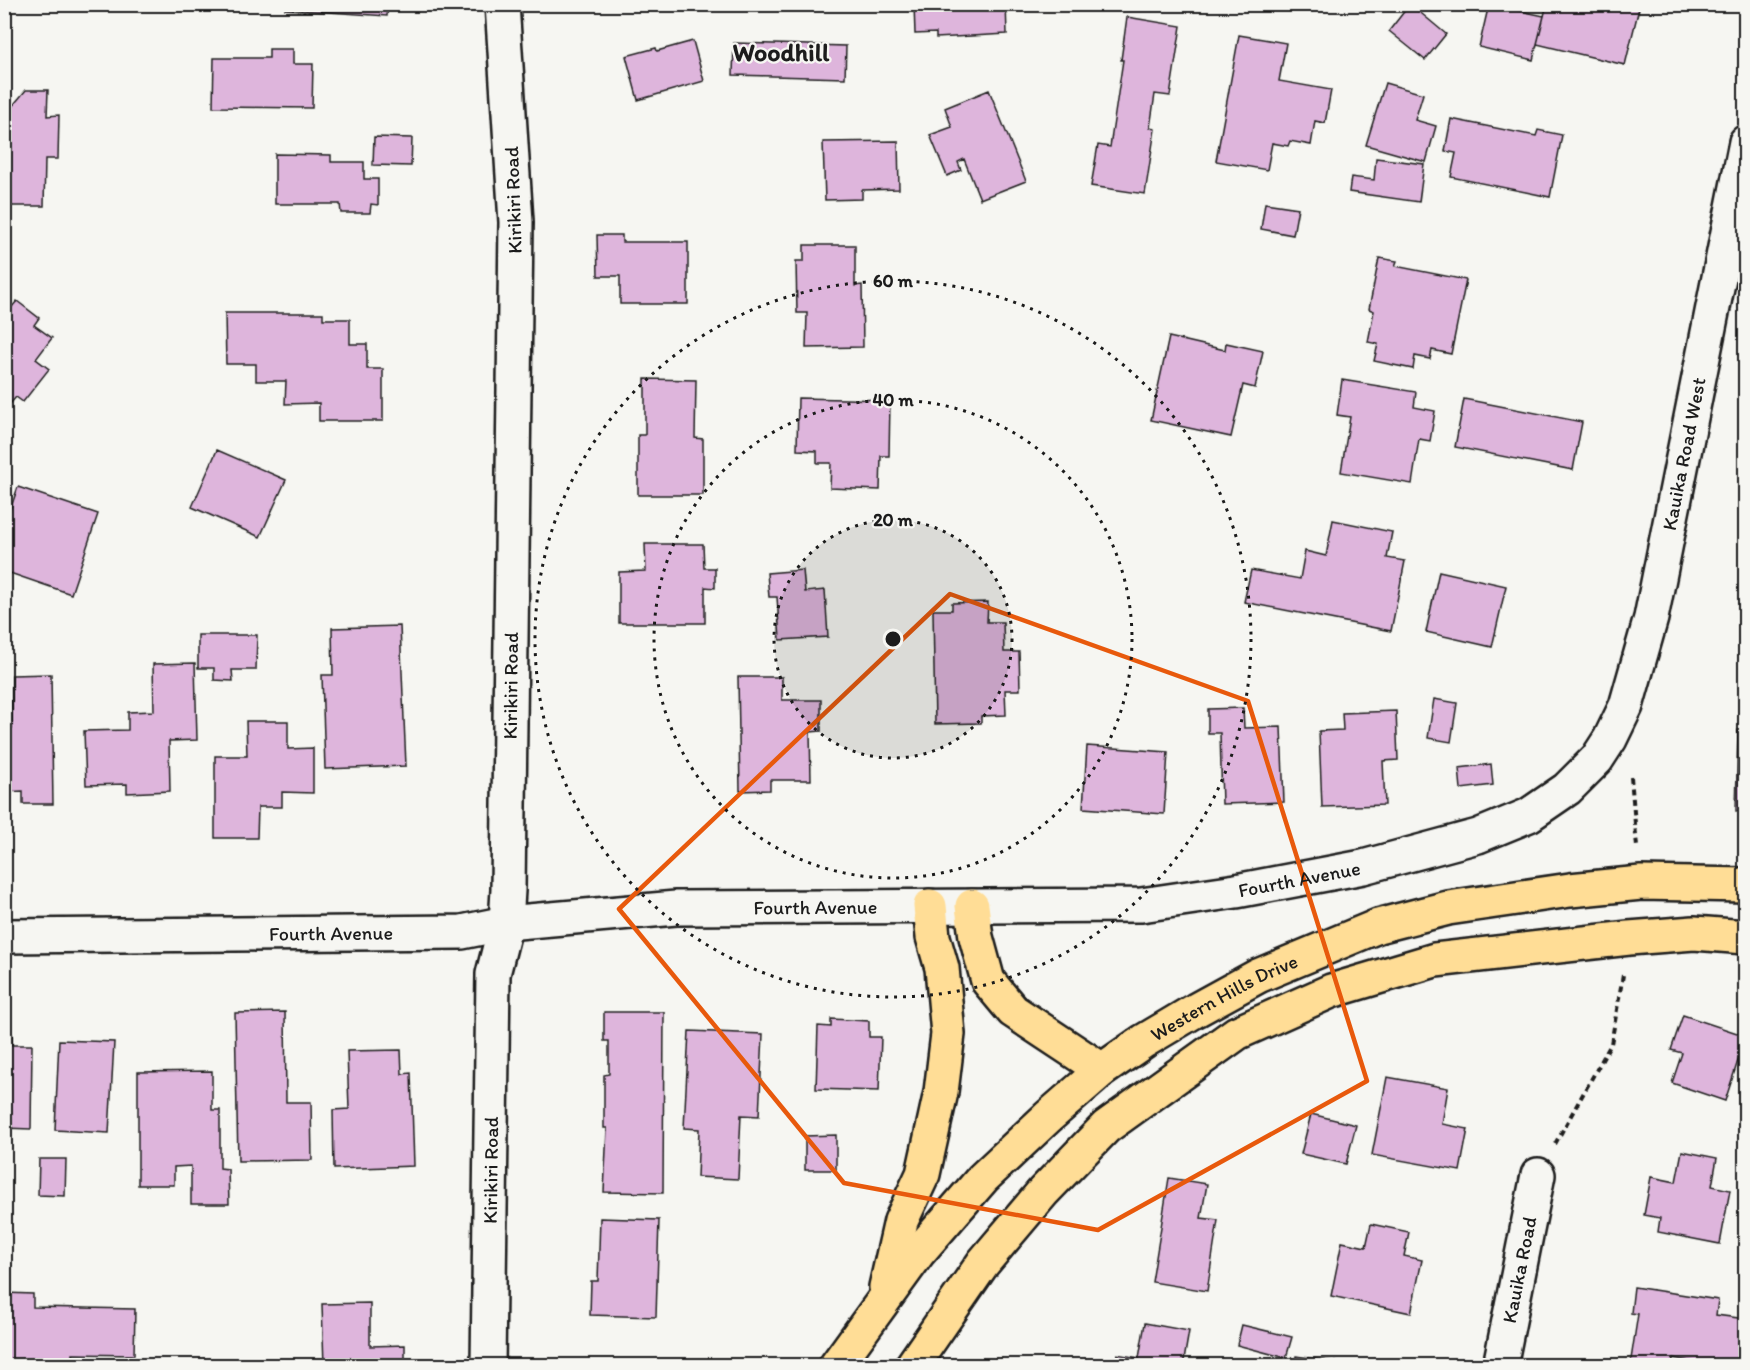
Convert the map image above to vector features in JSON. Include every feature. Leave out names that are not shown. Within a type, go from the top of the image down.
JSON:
[{"type":"highway","name":"Western Hills Drive","points":[[836,1365],[918,1253],[983,1178],[1048,1117],[1102,1070],[1179,1020],[1258,976],[1378,926],[1448,908],[1502,902],[1570,890],[1641,883],[1746,885]]},
{"type":"highway","points":[[882,1300],[902,1221],[923,1174],[941,1092],[946,1057],[948,1034],[942,968],[933,937],[930,906]]},
{"type":"highway","points":[[972,906],[976,937],[988,981],[1013,1011],[1102,1070]]},
{"type":"highway","name":"Western Hills Drive","points":[[912,1365],[983,1263],[1059,1176],[1106,1127],[1237,1033],[1331,991],[1436,960],[1694,933],[1746,937]]},
{"type":"street","name":"Kirikiri Road","points":[[488,1365],[493,974],[506,923],[508,890],[516,222],[502,4]]},
{"type":"street","name":"Kauika Road West","points":[[1596,759],[1610,739],[1626,706],[1651,618],[1746,142]]},
{"type":"street","name":"Fourth Avenue","points":[[4,936],[462,932],[506,923],[676,908],[1141,905],[1236,891],[1363,867],[1478,836],[1529,815],[1567,789],[1596,759]]},
{"type":"street","name":"Kauika Road","points":[[1500,1365],[1538,1175]]},
{"type":"highlighted area","points":[[950,594],[1248,701],[1367,1081],[1098,1230],[844,1183],[619,909]]},
{"type":"building","points":[[285,4],[388,4],[387,16],[285,9]]},
{"type":"building","points":[[914,4],[1006,4],[1007,34],[936,38],[936,33],[915,34]]},
{"type":"building","points":[[1410,4],[1446,34],[1425,60],[1389,31]]},
{"type":"building","points":[[1489,4],[1544,16],[1533,60],[1479,47]]},
{"type":"building","points":[[1547,4],[1640,4],[1625,65],[1537,44]]},
{"type":"building","points":[[1127,17],[1181,26],[1170,96],[1155,94],[1150,128],[1155,129],[1145,194],[1091,186],[1098,145],[1110,147]]},
{"type":"building","points":[[1239,35],[1286,43],[1279,81],[1331,90],[1325,123],[1315,121],[1311,145],[1290,141],[1288,146],[1272,143],[1267,170],[1216,161]]},
{"type":"building","points":[[693,41],[704,81],[638,100],[626,56],[656,48],[657,51]]},
{"type":"building","points":[[734,43],[846,46],[845,78],[733,75]]},
{"type":"building","points":[[269,49],[293,49],[293,64],[313,64],[312,108],[213,107],[214,58],[269,58]]},
{"type":"building","points":[[1385,83],[1423,94],[1415,120],[1436,126],[1426,162],[1366,145]]},
{"type":"building","points":[[26,90],[48,90],[47,116],[59,115],[58,159],[45,159],[44,206],[4,206],[4,116]]},
{"type":"building","points":[[989,90],[1026,181],[980,199],[964,159],[958,162],[961,170],[947,176],[930,135],[952,127],[945,108]]},
{"type":"building","points":[[1451,119],[1536,136],[1538,130],[1562,135],[1550,197],[1451,177],[1456,153],[1445,151]]},
{"type":"building","points":[[374,137],[412,138],[411,166],[373,165]]},
{"type":"building","points":[[898,141],[899,189],[862,190],[862,199],[825,200],[823,142]]},
{"type":"building","points":[[275,154],[331,155],[331,162],[364,162],[364,179],[378,179],[378,205],[371,204],[370,213],[341,213],[340,204],[275,204]]},
{"type":"building","points":[[1376,158],[1424,164],[1419,202],[1349,192],[1351,177],[1374,180]]},
{"type":"building","points":[[1265,203],[1298,208],[1293,235],[1261,229]]},
{"type":"building","points":[[597,235],[622,235],[622,242],[688,242],[688,304],[620,304],[620,276],[598,276]]},
{"type":"building","points":[[804,245],[855,245],[855,286],[862,285],[863,347],[806,348],[807,313],[797,313],[796,261],[804,261]]},
{"type":"building","points":[[1379,258],[1397,261],[1395,266],[1466,280],[1451,354],[1432,350],[1430,359],[1415,356],[1413,369],[1374,361],[1378,344],[1368,342],[1374,311],[1369,309]]},
{"type":"building","points":[[17,301],[39,318],[34,325],[52,338],[36,359],[49,369],[23,402],[16,397],[4,411],[4,316]]},
{"type":"building","points":[[225,313],[323,313],[323,319],[350,319],[350,344],[367,344],[367,369],[383,369],[383,421],[319,421],[319,403],[285,404],[286,381],[256,381],[256,364],[226,364]]},
{"type":"building","points":[[1169,337],[1225,350],[1226,343],[1263,351],[1255,388],[1243,385],[1231,437],[1151,420]]},
{"type":"building","points":[[645,379],[696,380],[695,438],[703,439],[703,495],[638,495],[638,435],[645,435]]},
{"type":"building","points":[[1342,380],[1416,392],[1414,407],[1435,411],[1430,441],[1419,439],[1412,484],[1341,472],[1350,417],[1337,415]]},
{"type":"building","points":[[798,398],[890,400],[889,456],[881,456],[880,490],[830,488],[831,463],[817,463],[817,451],[797,450]]},
{"type":"building","points":[[1464,399],[1582,422],[1573,470],[1455,447]]},
{"type":"building","points":[[217,450],[286,480],[260,537],[192,507]]},
{"type":"building","points":[[18,487],[98,514],[71,594],[4,571],[4,527]]},
{"type":"building","points":[[1333,520],[1392,532],[1387,558],[1405,561],[1391,631],[1244,602],[1251,570],[1300,579],[1305,551],[1326,556]]},
{"type":"building","points":[[645,544],[703,544],[704,568],[715,568],[715,588],[705,587],[705,623],[619,623],[619,572],[646,571]]},
{"type":"building","points":[[803,570],[805,592],[825,590],[828,637],[780,640],[777,597],[769,597],[767,573]]},
{"type":"building","points":[[1439,571],[1506,586],[1492,647],[1426,632]]},
{"type":"building","points":[[988,602],[987,622],[1003,622],[1004,652],[1019,652],[1020,690],[1005,690],[1006,715],[981,716],[981,723],[935,724],[933,610],[952,610],[952,603]]},
{"type":"building","points":[[400,626],[406,766],[325,769],[322,675],[333,675],[332,628]]},
{"type":"building","points":[[198,635],[257,635],[256,670],[232,670],[233,681],[214,680],[214,668],[198,668]]},
{"type":"building","points":[[195,663],[197,740],[169,741],[170,791],[127,793],[127,784],[86,785],[84,731],[128,730],[128,712],[154,711],[153,664]]},
{"type":"building","points":[[51,674],[53,804],[23,804],[23,791],[4,792],[4,728],[12,728],[12,675]]},
{"type":"building","points":[[738,677],[782,677],[782,700],[821,700],[821,731],[810,732],[811,780],[770,780],[770,790],[740,791]]},
{"type":"building","points":[[1745,683],[1746,811],[1736,811],[1738,730],[1743,730]]},
{"type":"building","points":[[1434,699],[1457,703],[1451,742],[1428,738]]},
{"type":"building","points":[[1243,708],[1244,728],[1281,727],[1284,802],[1222,804],[1220,733],[1208,733],[1208,709]]},
{"type":"building","points":[[1396,711],[1398,760],[1383,761],[1385,805],[1322,807],[1319,731],[1343,730],[1342,713]]},
{"type":"building","points":[[246,721],[288,721],[288,749],[313,748],[313,793],[282,792],[282,807],[258,807],[257,838],[215,838],[215,756],[247,756]]},
{"type":"building","points":[[1087,746],[1168,752],[1164,814],[1083,808]]},
{"type":"building","points":[[1491,764],[1493,785],[1461,789],[1459,768]]},
{"type":"building","points":[[285,1012],[286,1102],[311,1102],[312,1160],[238,1161],[235,1013]]},
{"type":"building","points":[[604,1012],[664,1012],[663,1193],[604,1192],[607,1128],[604,1128],[604,1075],[609,1074],[609,1041],[604,1041]]},
{"type":"building","points":[[1683,1015],[1746,1036],[1725,1101],[1672,1083],[1682,1053],[1671,1050]]},
{"type":"building","points":[[831,1019],[869,1021],[869,1037],[881,1037],[879,1091],[816,1089],[818,1026],[831,1027]]},
{"type":"building","points":[[689,1031],[763,1034],[759,1116],[741,1115],[738,1179],[697,1177],[699,1129],[684,1128]]},
{"type":"building","points":[[4,1034],[12,1034],[12,1045],[32,1045],[31,1129],[4,1128]]},
{"type":"building","points":[[59,1040],[114,1042],[109,1133],[55,1130]]},
{"type":"building","points":[[401,1050],[402,1074],[411,1073],[414,1166],[334,1169],[333,1110],[349,1109],[347,1051]]},
{"type":"building","points":[[212,1071],[212,1110],[220,1110],[220,1168],[228,1169],[229,1204],[191,1204],[191,1166],[174,1167],[174,1185],[138,1185],[138,1072]]},
{"type":"building","points":[[1387,1077],[1448,1088],[1442,1124],[1468,1129],[1460,1171],[1372,1155]]},
{"type":"building","points":[[1311,1114],[1356,1125],[1346,1164],[1301,1154]]},
{"type":"building","points":[[836,1135],[836,1170],[805,1170],[805,1136]]},
{"type":"building","points":[[1682,1151],[1717,1158],[1712,1186],[1730,1190],[1720,1244],[1658,1232],[1660,1218],[1644,1215],[1651,1177],[1676,1182]]},
{"type":"building","points":[[39,1159],[66,1159],[65,1196],[38,1195]]},
{"type":"building","points":[[1169,1178],[1207,1184],[1201,1218],[1218,1220],[1207,1291],[1152,1282]]},
{"type":"building","points":[[600,1218],[659,1220],[656,1317],[590,1315],[591,1281],[598,1281]]},
{"type":"building","points":[[1371,1224],[1409,1232],[1404,1256],[1422,1260],[1411,1313],[1331,1296],[1342,1242],[1366,1247]]},
{"type":"building","points":[[1634,1287],[1718,1300],[1716,1315],[1746,1319],[1746,1366],[1719,1366],[1673,1358],[1672,1366],[1630,1366],[1638,1314],[1631,1313]]},
{"type":"building","points":[[4,1293],[33,1294],[33,1307],[135,1309],[134,1355],[73,1354],[73,1366],[4,1366]]},
{"type":"building","points":[[370,1303],[370,1346],[405,1345],[405,1366],[324,1366],[322,1304]]},
{"type":"building","points":[[1145,1323],[1189,1331],[1183,1366],[1115,1366],[1117,1354],[1139,1358]]},
{"type":"building","points":[[1242,1325],[1292,1337],[1286,1358],[1237,1345]]},
{"type":"building","points":[[1296,1356],[1359,1366],[1295,1366]]},
{"type":"district","name":"Woodhill","points":[[781,52]]}]
